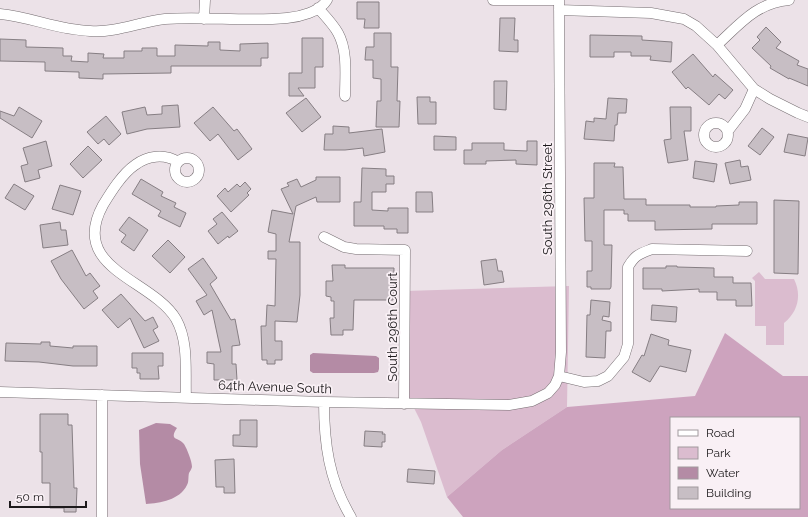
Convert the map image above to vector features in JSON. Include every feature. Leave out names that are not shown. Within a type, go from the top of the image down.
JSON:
[{"type":"street","points":[[204,18],[205,0]]},
{"type":"street","points":[[0,14],[27,18],[67,29],[91,31],[118,29],[163,20],[204,18],[288,18],[308,13],[318,8],[327,0]]},
{"type":"street","points":[[493,0],[559,3],[651,13],[684,19],[696,26],[717,46],[754,89],[777,103],[808,117]]},
{"type":"street","points":[[717,46],[747,16],[764,6],[789,0]]},
{"type":"street","name":"South 296th Street","points":[[548,393],[555,385],[559,376],[561,352],[559,3]]},
{"type":"street","points":[[318,8],[336,29],[341,41],[344,58],[344,96]]},
{"type":"street","points":[[728,131],[745,109],[754,89]]},
{"type":"street","points":[[178,162],[168,158],[153,157],[141,160],[133,166],[105,202],[98,216],[94,232],[97,246],[108,263],[120,274],[160,301],[176,320],[184,342],[186,397]]},
{"type":"street","name":"South 296th Court","points":[[324,237],[344,247],[356,249],[405,250],[404,404]]},
{"type":"street","points":[[559,376],[584,382],[598,381],[608,376],[624,357],[628,344],[628,267],[633,258],[652,249],[747,251]]},
{"type":"street","name":"64th Avenue South","points":[[0,392],[324,402],[509,405],[539,399],[548,393]]},
{"type":"street","points":[[102,395],[102,517]]},
{"type":"street","points":[[324,402],[326,450],[339,493],[351,517]]},
{"type":"green space","points":[[759,272],[765,279],[794,279],[798,291],[798,297],[793,314],[784,323],[784,345],[766,345],[766,326],[755,326],[755,281],[752,278]]},
{"type":"green space","points":[[569,286],[567,407],[502,450],[447,497],[421,422],[412,404],[404,404],[405,291]]},
{"type":"shaded area","points":[[725,333],[783,376],[808,376],[808,517],[463,517],[447,497],[502,450],[567,407],[695,396]]},
{"type":"water","points":[[313,353],[376,356],[379,358],[379,369],[378,372],[374,373],[313,373],[310,371],[310,355]]},
{"type":"water","points":[[156,423],[170,424],[177,428],[174,437],[184,444],[192,467],[189,473],[188,484],[180,494],[163,502],[146,504],[140,464],[139,430]]},
{"type":"building","points":[[357,2],[379,2],[379,28],[364,28],[365,19],[357,19]]},
{"type":"building","points":[[500,18],[515,18],[514,40],[518,40],[518,52],[499,51]]},
{"type":"building","points":[[766,27],[781,42],[776,48],[799,61],[797,65],[808,69],[808,86],[789,79],[770,68],[771,66],[752,48],[760,40],[757,37]]},
{"type":"building","points":[[374,33],[391,33],[391,67],[398,67],[397,101],[400,101],[399,127],[376,127],[377,101],[381,101],[381,79],[373,78],[373,60],[365,60],[366,47],[374,47]]},
{"type":"building","points":[[590,35],[642,36],[642,40],[672,42],[671,62],[650,60],[651,56],[631,56],[631,52],[614,52],[614,57],[590,57]]},
{"type":"building","points":[[302,38],[323,38],[323,67],[315,67],[315,88],[298,88],[304,96],[289,96],[289,73],[302,73]]},
{"type":"building","points":[[0,39],[26,40],[26,47],[63,48],[63,56],[72,56],[71,61],[88,62],[88,53],[104,54],[103,58],[124,58],[124,51],[142,51],[142,48],[157,48],[157,56],[175,56],[175,45],[208,46],[208,42],[220,42],[220,50],[240,51],[240,44],[268,43],[268,58],[261,58],[261,66],[171,66],[171,73],[103,74],[103,79],[79,78],[79,72],[45,71],[45,62],[0,61]]},
{"type":"building","points":[[693,54],[713,77],[715,74],[733,90],[725,99],[719,94],[709,105],[688,87],[686,89],[672,72]]},
{"type":"building","points":[[494,81],[507,81],[506,110],[494,109]]},
{"type":"building","points":[[417,97],[430,97],[430,102],[436,102],[436,124],[418,124]]},
{"type":"building","points":[[306,98],[321,117],[302,132],[286,113]]},
{"type":"building","points":[[608,98],[627,99],[626,113],[618,113],[617,125],[615,125],[614,141],[584,139],[586,121],[594,122],[594,118],[606,119]]},
{"type":"building","points":[[178,105],[180,127],[147,129],[127,134],[122,112],[145,107],[147,115],[162,114],[162,106]]},
{"type":"building","points":[[19,107],[42,121],[32,138],[0,118],[0,111],[14,116]]},
{"type":"building","points":[[213,107],[234,131],[237,129],[252,149],[238,160],[218,134],[210,141],[194,123]]},
{"type":"building","points":[[670,107],[691,107],[691,131],[684,131],[688,160],[668,163],[664,140],[671,139]]},
{"type":"building","points":[[106,116],[121,134],[109,145],[104,139],[98,144],[87,132]]},
{"type":"building","points":[[333,126],[349,127],[349,133],[382,129],[385,152],[364,156],[363,148],[324,150],[325,134],[333,134]]},
{"type":"building","points":[[762,128],[774,137],[760,155],[748,146]]},
{"type":"building","points":[[788,134],[808,138],[805,156],[784,152]]},
{"type":"building","points":[[434,136],[456,137],[456,150],[434,150]]},
{"type":"building","points":[[46,141],[52,166],[38,170],[40,178],[25,182],[21,166],[28,164],[23,148]]},
{"type":"building","points":[[527,141],[537,141],[537,165],[516,164],[516,160],[486,161],[486,164],[464,164],[464,150],[472,150],[472,143],[504,143],[504,150],[527,151]]},
{"type":"building","points":[[88,146],[102,160],[83,178],[70,164]]},
{"type":"building","points":[[740,160],[741,167],[748,166],[751,180],[730,184],[725,163]]},
{"type":"building","points":[[695,161],[717,164],[714,182],[693,178]]},
{"type":"building","points":[[594,163],[615,163],[614,167],[623,167],[624,199],[646,199],[646,205],[690,205],[690,207],[716,207],[739,205],[739,202],[757,202],[757,224],[712,224],[712,229],[655,230],[655,221],[628,221],[628,214],[624,214],[624,210],[604,210],[604,245],[612,245],[611,287],[610,289],[591,289],[591,287],[587,287],[587,271],[592,271],[592,241],[585,241],[584,198],[594,198]]},
{"type":"building","points":[[362,168],[386,169],[386,176],[394,176],[394,184],[386,184],[386,192],[372,192],[372,210],[388,211],[388,208],[408,208],[408,233],[397,233],[397,229],[384,229],[384,226],[354,226],[354,202],[361,202]]},
{"type":"building","points":[[316,177],[340,177],[340,202],[317,202],[316,197],[296,206],[289,242],[300,242],[300,295],[297,322],[275,321],[275,341],[282,341],[282,360],[275,360],[275,364],[267,364],[267,360],[262,360],[261,326],[266,326],[267,305],[275,306],[276,259],[268,259],[268,251],[276,251],[276,234],[268,232],[272,210],[293,214],[281,189],[289,186],[287,183],[297,179],[301,187],[316,180]]},
{"type":"building","points":[[141,179],[163,192],[161,196],[176,203],[174,207],[186,213],[180,227],[158,216],[161,211],[132,194]]},
{"type":"building","points":[[245,182],[251,189],[247,193],[249,195],[231,212],[217,196],[225,188],[228,192],[237,184],[240,187]]},
{"type":"building","points":[[14,184],[34,196],[25,210],[5,198]]},
{"type":"building","points":[[60,185],[81,191],[73,215],[52,209]]},
{"type":"building","points":[[416,192],[432,192],[433,212],[416,212]]},
{"type":"building","points":[[774,200],[799,201],[798,274],[774,273]]},
{"type":"building","points":[[222,212],[238,231],[229,238],[228,236],[218,244],[208,231],[217,224],[213,219]]},
{"type":"building","points":[[129,217],[148,230],[134,251],[121,242],[126,235],[119,230]]},
{"type":"building","points":[[60,222],[61,230],[66,230],[68,245],[43,248],[40,225]]},
{"type":"building","points":[[168,240],[185,257],[170,273],[152,256]]},
{"type":"building","points":[[72,250],[86,276],[90,273],[100,286],[93,291],[98,298],[84,309],[61,279],[51,261]]},
{"type":"building","points":[[203,258],[217,278],[210,284],[231,320],[235,319],[240,345],[232,346],[232,364],[236,364],[237,380],[214,380],[214,364],[207,363],[207,352],[221,352],[212,310],[204,315],[196,301],[207,295],[188,269]]},
{"type":"building","points":[[496,259],[498,271],[502,271],[504,282],[484,285],[481,261]]},
{"type":"building","points":[[332,265],[345,265],[345,268],[394,268],[393,300],[354,300],[353,330],[343,330],[343,335],[331,335],[330,318],[334,318],[334,301],[331,301],[331,297],[326,296],[326,281],[333,281]]},
{"type":"building","points":[[666,266],[714,268],[714,277],[733,277],[733,283],[751,283],[752,306],[736,306],[736,300],[717,300],[717,292],[699,292],[699,289],[662,291],[662,289],[643,289],[643,268],[666,268]]},
{"type":"building","points":[[121,294],[145,321],[153,317],[158,327],[153,330],[159,341],[144,348],[130,318],[118,328],[102,310]]},
{"type":"building","points":[[591,300],[610,302],[609,317],[603,316],[602,320],[611,322],[611,331],[606,331],[605,358],[586,357],[587,315],[590,315]]},
{"type":"building","points":[[652,305],[677,307],[676,322],[651,320]]},
{"type":"building","points":[[651,334],[669,340],[668,345],[691,350],[686,372],[660,366],[650,382],[632,372],[642,355],[644,356]]},
{"type":"building","points":[[41,342],[50,342],[50,346],[73,348],[73,346],[97,346],[97,366],[73,366],[39,362],[5,361],[6,343],[41,344]]},
{"type":"building","points":[[132,353],[163,353],[163,366],[158,366],[159,379],[140,379],[140,373],[137,373],[137,368],[132,368]]},
{"type":"building","points":[[40,414],[68,414],[68,425],[72,425],[74,488],[77,488],[76,512],[64,512],[64,508],[50,508],[50,483],[42,483]]},
{"type":"building","points":[[240,420],[257,420],[257,447],[233,446],[233,435],[240,435]]},
{"type":"building","points":[[365,431],[383,432],[382,434],[385,434],[385,442],[382,442],[382,447],[364,446]]},
{"type":"building","points":[[234,459],[235,493],[224,493],[224,487],[216,487],[215,460]]},
{"type":"building","points":[[408,469],[435,471],[434,484],[407,482]]}]
